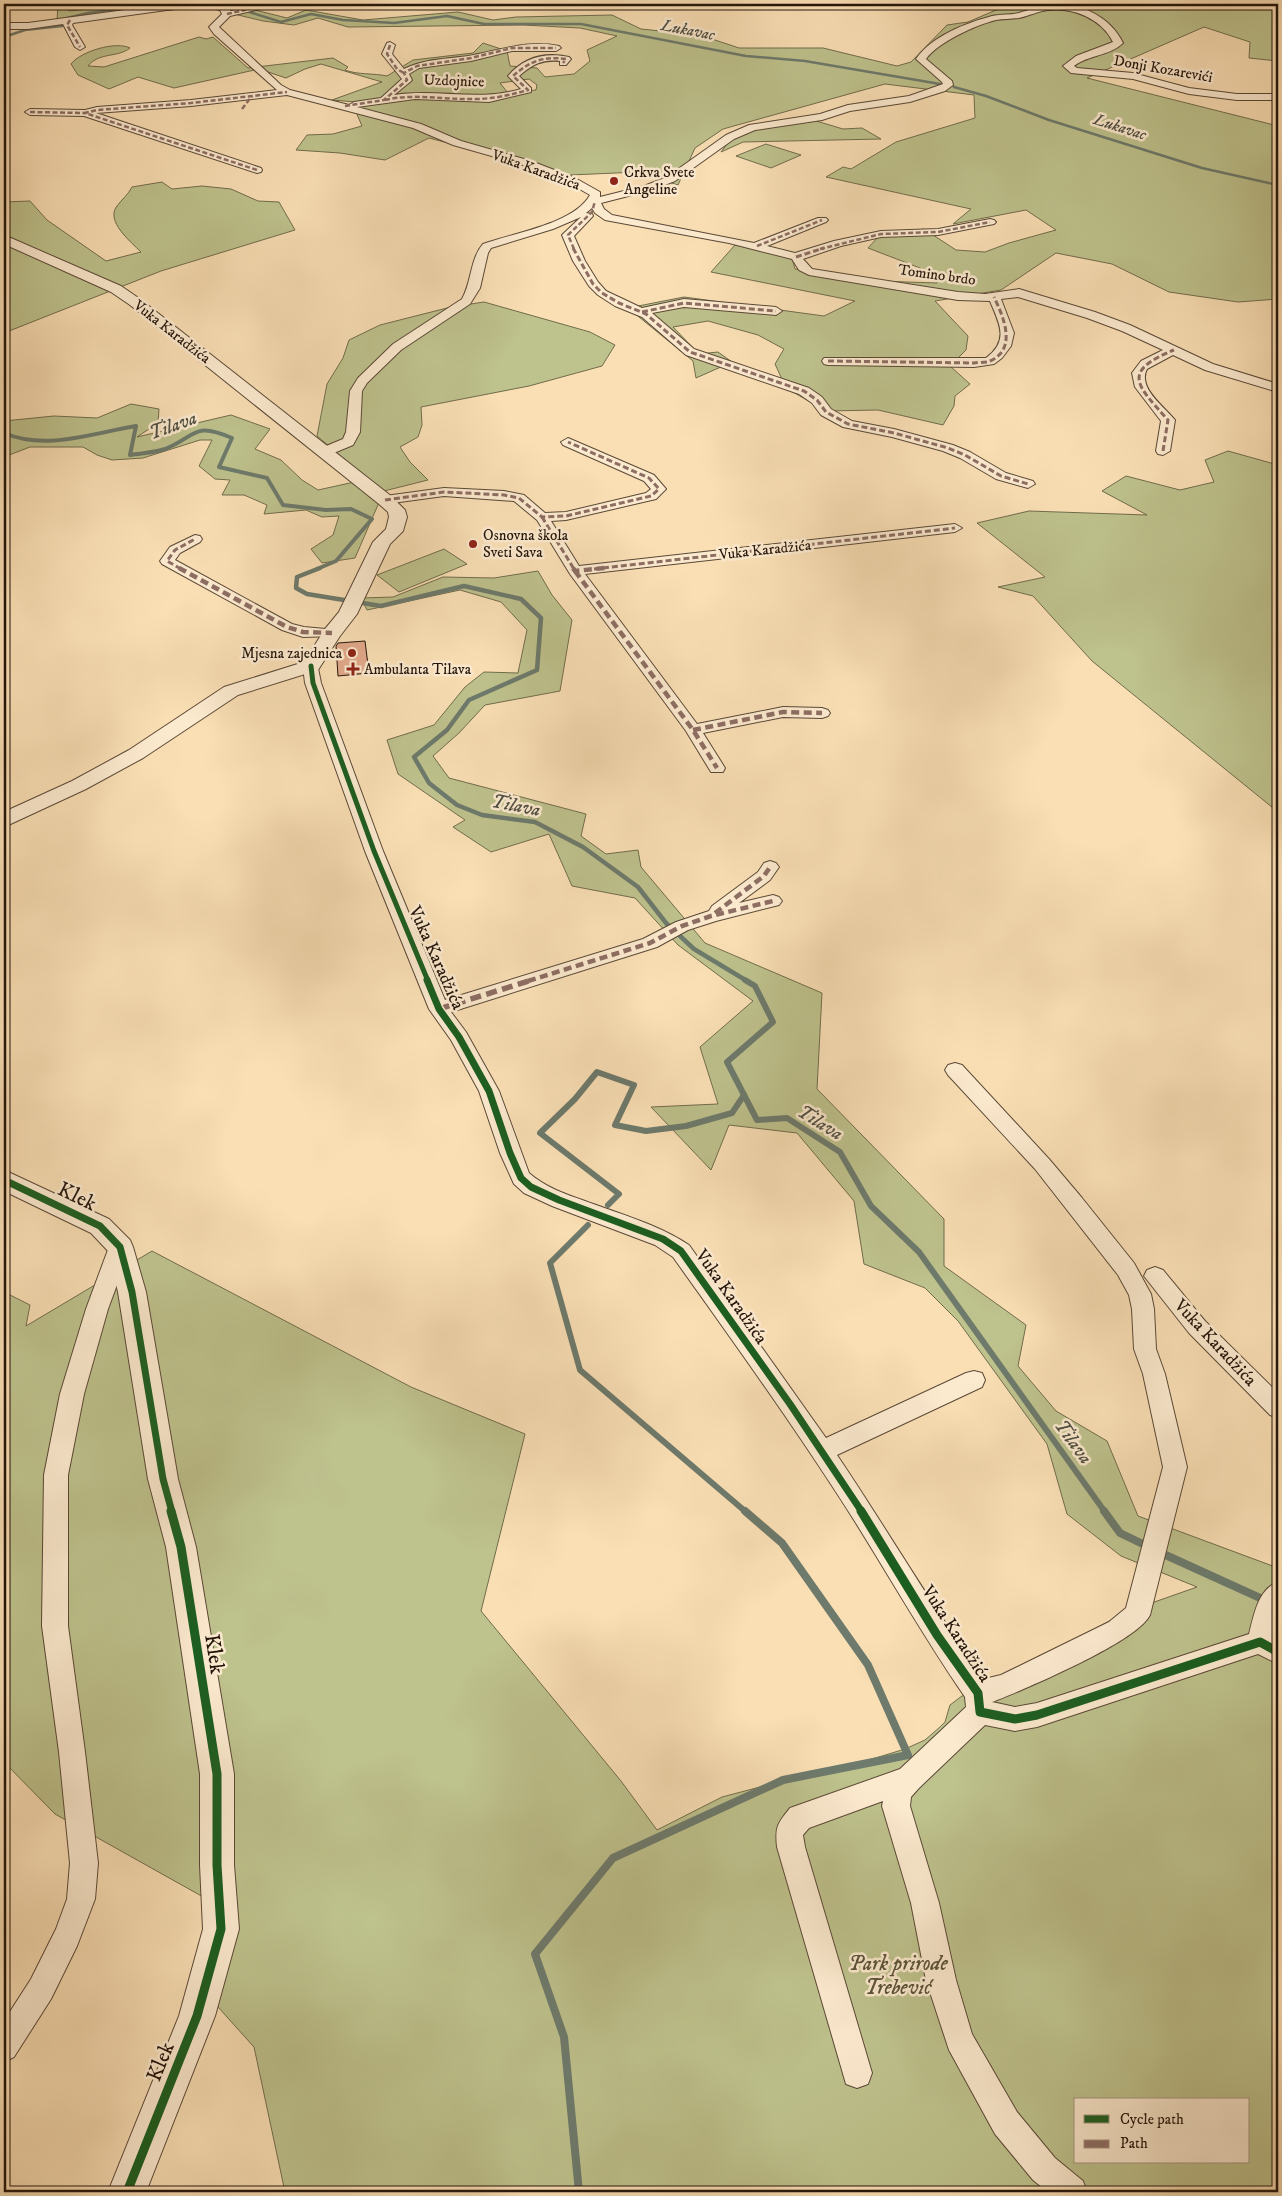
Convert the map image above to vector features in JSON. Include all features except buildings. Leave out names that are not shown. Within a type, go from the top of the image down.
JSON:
[{"type":"street","points":[[4,26],[28,26],[188,4]]},
{"type":"street","points":[[211,4],[222,6],[227,14],[271,4]]},
{"type":"street","name":"Donji Kozarevići","points":[[595,201],[648,188],[671,179],[730,137],[753,127],[822,117],[848,108],[910,99],[942,89],[948,85],[947,81],[921,59],[923,54],[937,43],[992,19],[1015,16],[1051,7],[1082,12],[1100,20],[1116,34],[1118,43],[1109,49],[1073,60],[1068,66],[1074,72],[1133,76],[1198,92],[1237,97],[1278,97]]},
{"type":"street","name":"Uzdojnice","points":[[227,14],[214,27],[217,32],[278,87],[287,92],[345,106],[402,95],[432,95],[468,99],[512,95],[528,90],[513,76],[532,60],[549,57],[566,59],[563,63]]},
{"type":"street","points":[[70,20],[67,25],[80,47]]},
{"type":"street","name":"Uzdojnice","points":[[384,100],[407,80],[404,73],[397,70],[387,54],[390,45]]},
{"type":"street","name":"Uzdojnice","points":[[404,73],[417,66],[471,58],[512,48],[556,48]]},
{"type":"street","points":[[30,112],[85,113],[97,110],[287,92]]},
{"type":"street","points":[[242,109],[252,96]]},
{"type":"street","name":"Vuka Karadžića","points":[[324,452],[348,442],[353,432],[356,390],[367,376],[397,347],[466,301],[474,288],[482,252],[487,246],[556,225],[584,210],[595,201],[596,194],[572,180],[527,163],[457,144],[416,126],[345,106]]},
{"type":"street","points":[[85,113],[92,118],[257,170]]},
{"type":"street","points":[[595,201],[592,212],[568,235],[579,261],[593,284],[602,294],[642,312],[690,352],[804,391],[816,400],[826,412],[848,424],[894,433],[948,448],[965,455],[1001,476],[1028,484]]},
{"type":"street","name":"Tomino brdo","points":[[595,201],[599,211],[609,218],[757,246],[796,258],[802,268],[809,272],[958,296],[994,297],[1019,293],[1091,315],[1209,367],[1278,388]]},
{"type":"street","points":[[757,246],[822,220]]},
{"type":"street","points":[[796,258],[838,243],[881,234],[938,232],[990,222]]},
{"type":"street","name":"Vuka Karadžića","points":[[4,239],[123,293],[396,510],[398,517],[394,530],[382,542],[352,606],[311,666],[313,683],[374,851],[439,1010],[459,1036],[489,1091],[510,1153],[521,1178],[531,1187],[663,1239],[681,1251],[822,1451],[862,1512],[979,1702],[1015,1720],[1037,1716],[1269,1647]]},
{"type":"street","points":[[828,361],[974,363],[990,360],[998,355],[1005,346],[1008,333],[1000,318],[1000,311],[994,297]]},
{"type":"street","points":[[642,312],[684,303],[776,311]]},
{"type":"street","points":[[1163,452],[1168,420],[1147,398],[1140,381],[1139,370],[1144,365],[1174,350]]},
{"type":"street","points":[[542,517],[566,516],[622,504],[651,496],[659,489],[649,478],[568,442]]},
{"type":"street","points":[[385,500],[444,492],[504,495],[519,498],[542,517],[575,570],[693,730],[716,768]]},
{"type":"street","name":"Vuka Karadžića","points":[[575,570],[955,528]]},
{"type":"street","points":[[195,539],[175,550],[167,561],[287,627],[303,632],[332,633]]},
{"type":"street","points":[[4,820],[136,754],[231,691],[311,666]]},
{"type":"street","points":[[693,730],[783,712],[822,713]]},
{"type":"street","points":[[711,916],[764,876],[770,866]]},
{"type":"street","name":"Vuka Karadžića","points":[[439,1010],[650,943],[682,926],[711,916],[773,901]]},
{"type":"street","points":[[955,1070],[1042,1164],[1126,1269],[1140,1294],[1143,1308],[1145,1349],[1154,1374],[1175,1467],[1137,1615],[1118,1630],[1005,1686],[979,1702]]},
{"type":"street","name":"Klek","points":[[4,1180],[100,1226],[120,1247],[132,1292],[163,1479],[181,1547],[217,1774],[217,1864],[221,1929],[197,2016],[127,2192]]},
{"type":"street","points":[[4,2048],[41,1989],[67,1936],[81,1900],[84,1863],[72,1752],[55,1626],[56,1475],[75,1385],[97,1309],[120,1247]]},
{"type":"street","name":"Vuka Karadžića","points":[[1155,1276],[1197,1327],[1278,1408]]},
{"type":"street","points":[[822,1451],[974,1380]]},
{"type":"street","points":[[1269,1647],[1273,1601]]},
{"type":"street","name":"Vuka Karadžića","points":[[979,1702],[898,1792],[896,1806],[925,1903],[941,1980],[959,2040],[1006,2123],[1044,2169],[1072,2192]]},
{"type":"street","points":[[857,2073],[791,1847],[788,1831],[800,1818],[909,1779]]},
{"type":"green space","points":[[58,4],[63,4],[69,11],[136,4],[242,4],[251,9],[287,18],[306,10],[363,20],[458,12],[493,20],[516,17],[612,15],[641,29],[700,35],[739,48],[823,48],[897,66],[911,62],[947,25],[968,22],[1010,4],[1278,4],[1278,61],[1249,58],[1250,42],[1204,27],[1087,78],[1278,126],[1278,299],[1238,302],[1169,292],[1112,264],[1056,253],[1001,290],[935,301],[968,336],[966,350],[950,366],[970,384],[955,396],[954,406],[943,425],[878,410],[826,411],[786,388],[775,364],[784,349],[758,335],[708,321],[673,327],[699,354],[718,352],[732,362],[696,378],[693,361],[628,308],[684,297],[824,316],[855,301],[711,272],[735,245],[792,258],[795,269],[877,281],[937,283],[920,268],[868,248],[878,237],[924,229],[956,250],[985,252],[1056,230],[1026,210],[953,224],[971,209],[826,177],[843,167],[851,169],[896,142],[975,118],[974,95],[885,84],[723,129],[695,148],[678,185],[638,172],[570,175],[429,138],[385,160],[340,153],[296,150],[307,135],[333,134],[362,126],[353,105],[356,102],[332,100],[382,82],[321,64],[286,78],[259,69],[174,88],[138,77],[109,89],[78,75],[71,64],[82,55],[99,48],[124,46],[130,48],[120,53],[97,59],[88,66],[104,67],[199,37],[206,39],[213,37],[248,68],[333,58],[348,67],[345,70],[355,73],[387,76],[413,60],[473,53],[483,43],[507,51],[510,66],[537,68],[545,77],[574,74],[590,61],[587,50],[617,36],[580,28],[523,25],[348,27],[318,18],[294,25],[263,21],[205,7],[57,20]],"holes":[[[529,79],[537,85],[536,90],[508,93],[500,83]]]},
{"type":"green space","points":[[813,120],[843,129],[862,128],[881,139],[743,142],[721,152],[731,139],[766,126]]},
{"type":"green space","points":[[766,144],[801,155],[771,168],[736,156]]},
{"type":"green space","points":[[162,182],[172,189],[202,186],[231,189],[258,201],[279,202],[295,230],[161,271],[4,333],[4,202],[30,201],[47,220],[106,261],[141,252],[121,231],[114,218],[114,212],[132,187]]},
{"type":"green space","points":[[484,302],[590,332],[615,345],[602,366],[529,386],[421,407],[422,425],[418,437],[400,447],[410,462],[428,480],[384,491],[355,558],[322,563],[311,549],[333,535],[339,516],[322,517],[306,510],[264,514],[267,505],[244,495],[222,495],[230,480],[215,479],[199,466],[212,440],[200,440],[143,458],[112,460],[97,455],[83,447],[30,447],[4,457],[4,421],[54,416],[97,418],[131,404],[159,409],[158,423],[137,437],[231,415],[270,429],[255,449],[281,460],[302,480],[318,490],[368,479],[317,436],[327,384],[343,358],[349,340],[380,325],[451,307]]},
{"type":"green space","points":[[1228,451],[1278,465],[1278,812],[1092,661],[1033,596],[998,587],[1045,577],[977,523],[1029,511],[1147,515],[1102,491],[1126,476],[1180,490],[1214,482],[1205,460]]},
{"type":"green space","points":[[444,549],[467,564],[399,592],[377,575]]},
{"type":"green space","name":"Park prirode Trebević","points":[[538,571],[552,595],[572,620],[560,691],[485,705],[459,733],[433,756],[449,778],[586,814],[581,836],[606,854],[638,850],[641,867],[705,943],[822,993],[817,1089],[944,1219],[944,1266],[1026,1325],[1018,1366],[1056,1411],[1107,1441],[1138,1516],[1278,1568],[1278,2192],[285,2192],[254,2047],[200,1987],[205,1898],[55,1814],[4,1762],[4,1292],[30,1305],[26,1326],[152,1251],[411,1387],[525,1434],[481,1611],[621,1781],[657,1830],[722,1797],[846,1767],[905,1749],[925,1740],[945,1722],[950,1705],[962,1696],[982,1690],[1126,1612],[1197,1587],[1121,1556],[1067,1514],[1047,1444],[958,1321],[925,1288],[864,1264],[854,1201],[797,1133],[729,1125],[711,1170],[651,1107],[718,1104],[700,1047],[753,1001],[678,945],[635,898],[572,886],[549,834],[491,852],[453,827],[465,820],[398,774],[387,740],[434,725],[465,687],[484,672],[518,673],[527,630],[501,602],[460,590],[367,610],[361,598],[393,597],[443,577],[494,578]]},
{"type":"waterway","name":"Lukavac","points":[[67,18],[88,13],[153,4]]},
{"type":"waterway","name":"Lukavac","points":[[224,4],[281,22],[311,14],[343,20],[394,23],[447,16],[484,24],[581,24],[746,56],[805,61],[940,84]]},
{"type":"waterway","name":"Lukavac","points":[[4,37],[25,30],[62,26],[64,23]]},
{"type":"waterway","name":"Lukavac","points":[[954,87],[986,96],[1049,120],[1202,168],[1278,185]]},
{"type":"waterway","name":"Tilava","points":[[4,433],[20,438],[53,441],[136,426],[130,455],[165,449],[196,432],[210,431],[232,438],[219,467],[267,478],[283,505],[326,510],[351,509],[372,519],[336,561],[317,569]]},
{"type":"waterway","name":"Tilava","points":[[320,568],[297,577],[296,588],[307,594],[381,606],[464,586],[521,599],[541,618],[537,670],[469,700],[447,730],[414,757],[429,783],[457,805],[482,815],[535,822],[583,847],[638,887],[666,923],[694,949],[747,981]]},
{"type":"waterway","name":"Tilava","points":[[745,980],[755,986],[773,1022],[727,1062],[757,1120],[787,1118],[840,1152],[871,1206],[919,1252],[1105,1512]]},
{"type":"waterway","points":[[608,1205],[619,1194],[540,1133],[575,1099],[597,1072],[634,1085],[615,1125],[646,1131],[686,1126],[732,1113],[744,1095]]},
{"type":"waterway","points":[[588,1225],[550,1263],[580,1370],[746,1512]]},
{"type":"waterway","points":[[579,2192],[564,2037],[535,1954],[613,1858],[783,1780],[908,1755],[868,1665],[782,1543],[745,1511]]},
{"type":"waterway","name":"Tilava","points":[[1104,1511],[1120,1533],[1149,1547]]},
{"type":"waterway","name":"Tilava","points":[[1159,1552],[1278,1606]]},
{"type":"marked path","points":[[227,14],[271,4]]},
{"type":"marked path","points":[[70,20],[67,25],[80,47]]},
{"type":"marked path","points":[[390,45],[387,54],[397,69],[404,73]]},
{"type":"marked path","points":[[345,106],[384,100],[407,80],[404,73],[417,66],[471,58],[512,48],[556,48]]},
{"type":"marked path","points":[[385,100],[406,96],[466,99],[505,96],[528,90],[513,76],[526,65],[537,59],[550,57],[566,59],[563,63]]},
{"type":"marked path","points":[[257,170],[85,113],[97,110],[191,103],[287,92]]},
{"type":"marked path","points":[[242,109],[252,96]]},
{"type":"marked path","points":[[30,112],[85,113]]},
{"type":"marked path","points":[[595,201],[592,212],[568,235],[579,261],[593,284],[602,293],[619,303],[646,314],[690,352],[804,391],[817,400],[826,412],[848,424],[894,433],[948,448],[965,455],[1001,476],[1028,484]]},
{"type":"marked path","points":[[757,246],[822,220]]},
{"type":"marked path","points":[[796,257],[838,243],[881,234],[938,232],[990,222]]},
{"type":"marked path","points":[[828,361],[974,363],[990,361],[1005,346],[1008,333],[994,297]]},
{"type":"marked path","points":[[642,312],[684,303],[776,311]]},
{"type":"marked path","points":[[1163,451],[1168,420],[1146,395],[1139,380],[1139,373],[1142,367],[1149,362],[1174,350]]},
{"type":"marked path","points":[[385,500],[444,492],[504,495],[519,498],[542,517],[566,516],[651,496],[659,489],[649,478],[568,442]]},
{"type":"marked path","points":[[542,517],[575,571],[955,528]]},
{"type":"marked path","points":[[195,539],[175,550],[167,561],[287,627],[303,632],[332,633]]},
{"type":"marked path","points":[[575,571],[693,730],[717,768]]},
{"type":"marked path","points":[[693,730],[783,712],[822,713]]},
{"type":"marked path","points":[[715,913],[764,876],[770,867]]},
{"type":"marked path","points":[[439,1009],[650,943],[682,926],[711,916],[773,901]]},
{"type":"cycle path","points":[[311,666],[313,683],[374,851],[439,1009],[459,1037],[489,1091],[510,1153],[521,1178],[531,1187],[559,1200],[663,1239],[681,1251],[790,1404],[862,1512],[937,1635],[978,1693],[980,1712],[1015,1719],[1037,1715],[1260,1642],[1278,1652]]},
{"type":"cycle path","points":[[4,1180],[100,1226],[120,1247],[132,1292],[163,1479],[181,1547],[217,1774],[217,1865],[221,1929],[197,2016],[127,2192]]},
{"type":"place","name":"Crkva Svete Angeline","points":[[614,181]]},
{"type":"place","name":"Osnovna škola Sveti Sava","points":[[473,544]]},
{"type":"place","name":"Mjesna zajednica","points":[[352,653]]},
{"type":"place","name":"Ambulanta Tilava","points":[[353,669]]}]
